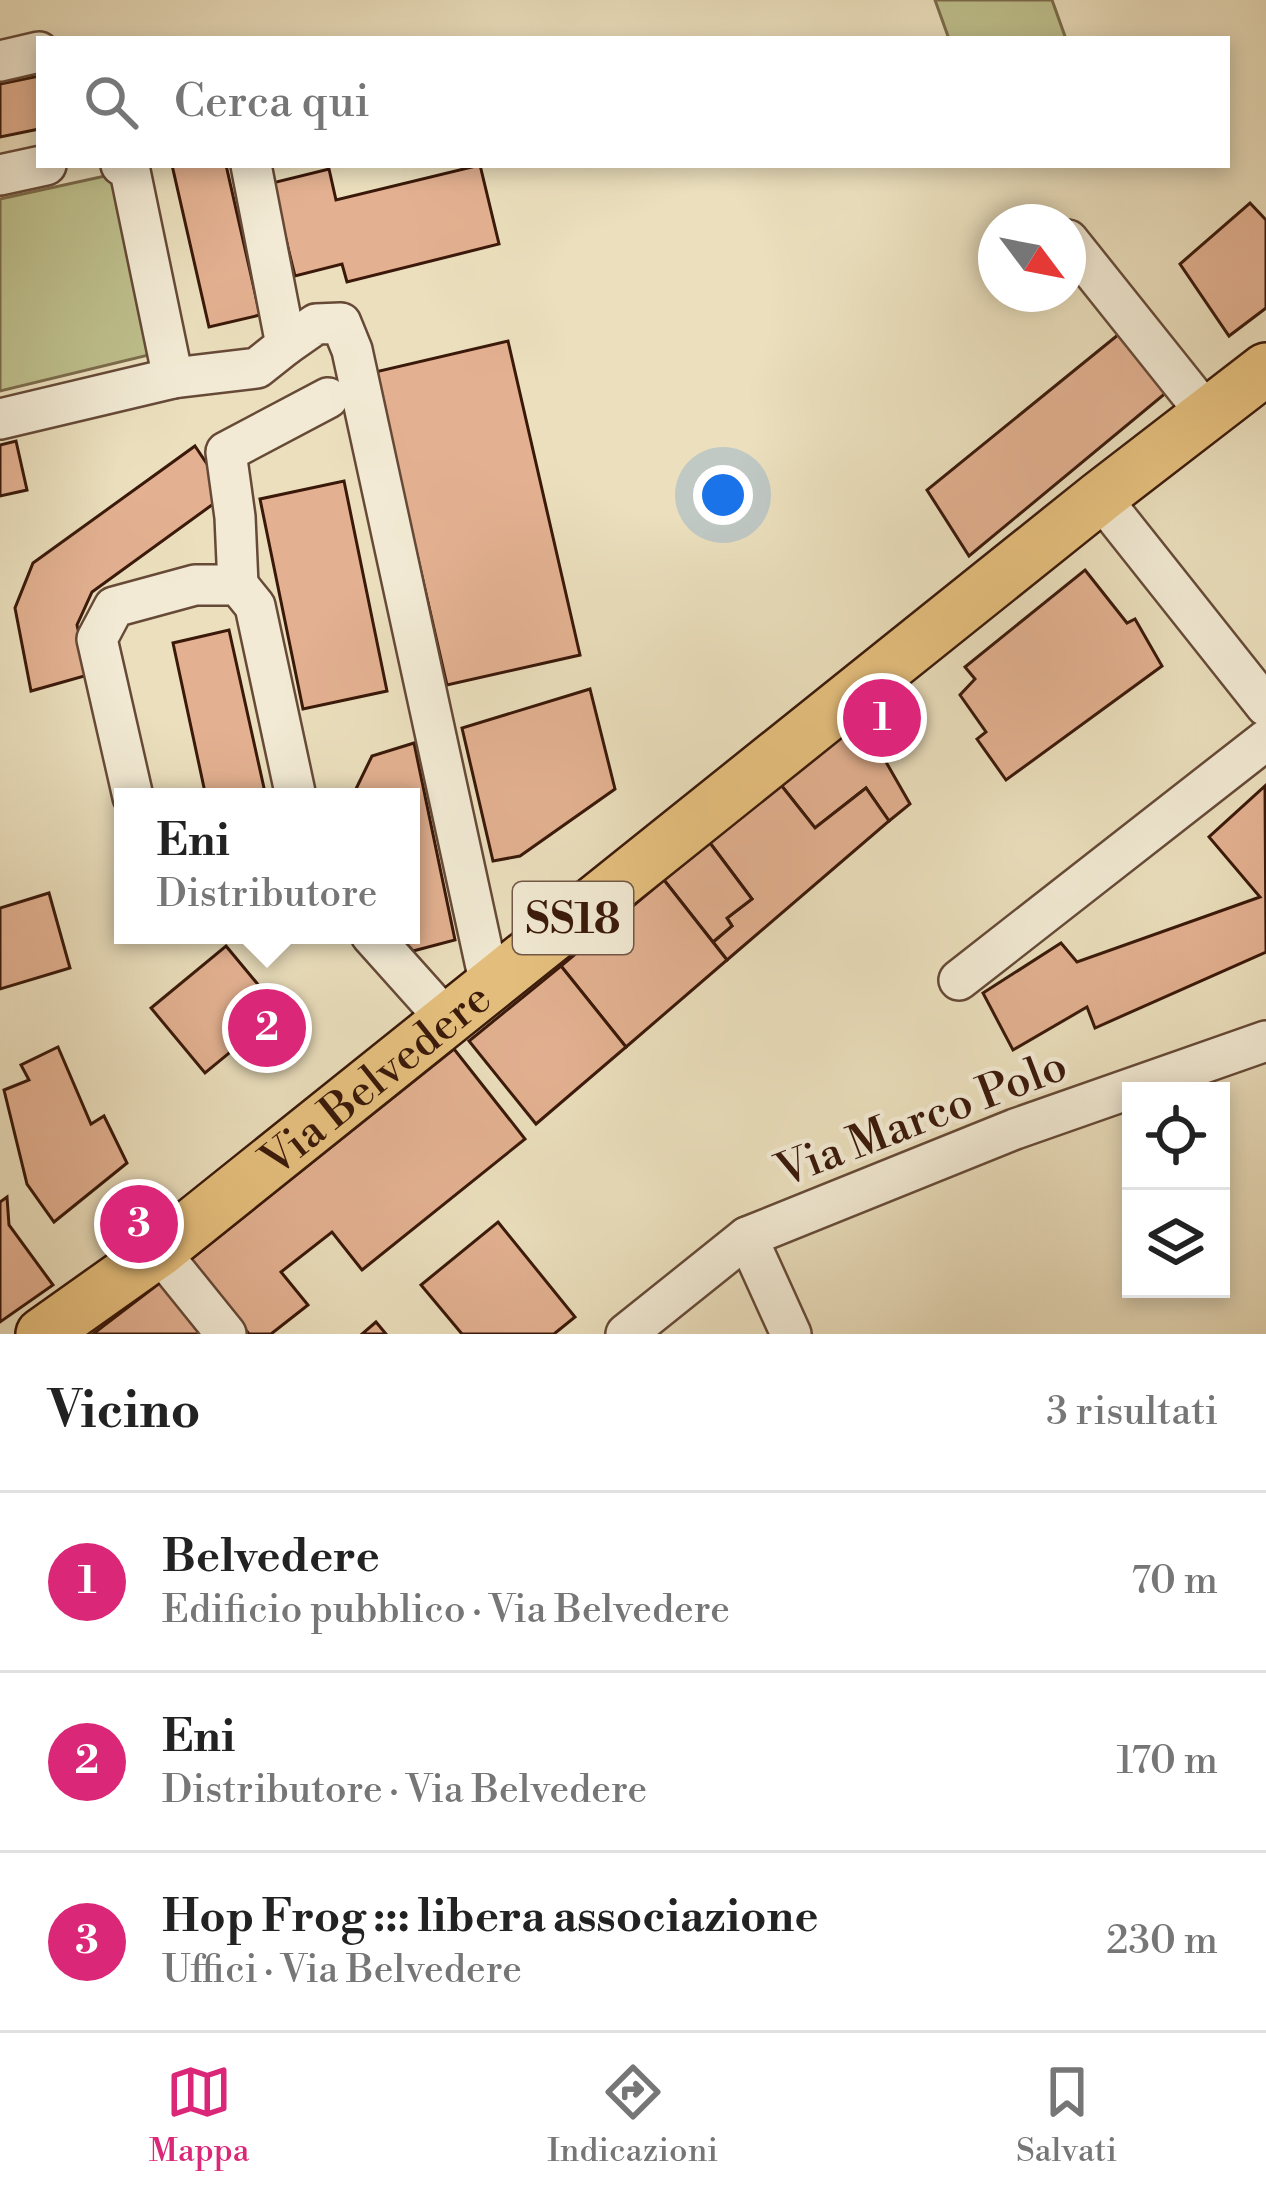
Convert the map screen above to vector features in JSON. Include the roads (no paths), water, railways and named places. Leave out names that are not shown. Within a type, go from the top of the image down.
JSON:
[{"type":"main road","name":"Via Belvedere","points":[[42,1334],[159,1251],[1266,369]]},
{"type":"street","points":[[0,61],[36,53]]},
{"type":"street","points":[[0,175],[36,167]]},
{"type":"street","points":[[126,168],[130,171],[173,378]]},
{"type":"street","points":[[251,168],[286,345]]},
{"type":"street","points":[[1086,262],[1207,414]]},
{"type":"street","points":[[0,419],[173,378],[257,368],[316,324],[341,323],[352,350],[490,985]]},
{"type":"street","points":[[294,788],[255,607],[238,585],[226,452],[328,398]]},
{"type":"street","points":[[1100,497],[1266,706]]},
{"type":"street","points":[[131,788],[97,639],[114,608],[195,585],[238,585]]},
{"type":"street","points":[[958,980],[1266,740]]},
{"type":"street","points":[[379,944],[447,1020]]},
{"type":"street","name":"Via Marco Polo","points":[[626,1334],[747,1237],[1015,1129],[1266,1041]]},
{"type":"street","points":[[747,1237],[791,1334]]},
{"type":"street","points":[[159,1251],[226,1334]]},
{"type":"place","name":"Belvedere","points":[[882,718]]},
{"type":"place","name":"Eni","points":[[267,1028]]},
{"type":"place","name":"Hop Frog ::: libera associazione","points":[[139,1224]]}]
